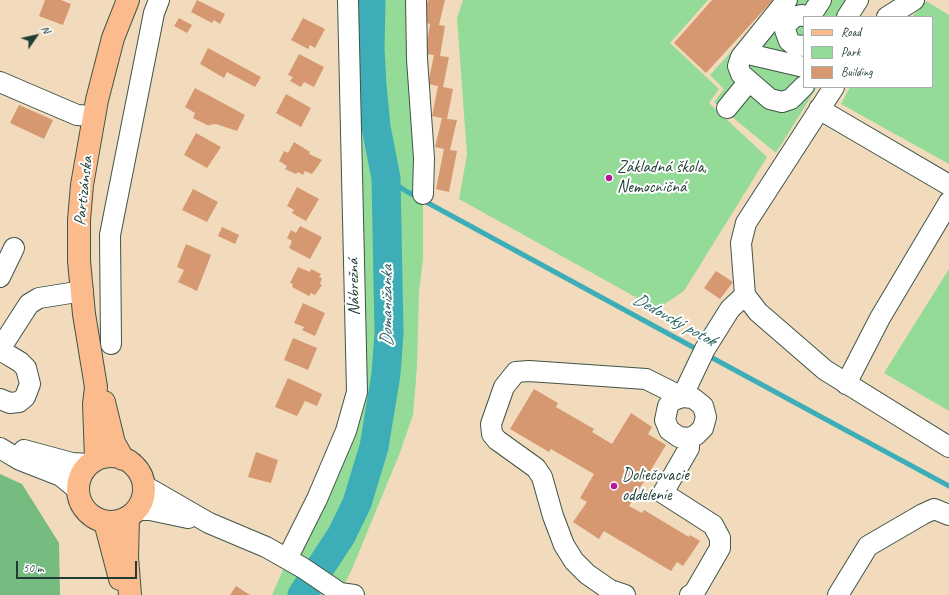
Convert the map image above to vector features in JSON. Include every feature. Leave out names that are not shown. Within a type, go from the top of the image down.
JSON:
[{"type":"main road","name":"Partizánska","points":[[93,462],[94,404],[96,387],[84,314],[79,220],[82,185],[94,116],[107,61],[128,0]]},
{"type":"main road","name":"Partizánska","points":[[96,387],[104,402],[114,443],[123,459]]},
{"type":"main road","points":[[130,595],[128,557],[132,514],[143,496],[143,485],[135,468],[123,459],[112,456],[93,462],[82,474],[78,490],[80,503],[85,511],[92,517],[105,522],[117,522],[132,514]]},
{"type":"main road","points":[[105,522],[125,595]]},
{"type":"street","points":[[111,344],[110,235],[154,13],[159,0]]},
{"type":"street","name":"Nábrežná","points":[[295,563],[316,499],[346,431],[353,411],[357,392],[348,0]]},
{"type":"street","points":[[416,0],[417,59],[424,158],[423,194]]},
{"type":"street","points":[[803,87],[791,99],[782,102],[770,99],[741,74],[738,66],[744,52],[758,36],[797,10],[821,0]]},
{"type":"street","points":[[848,16],[858,0]]},
{"type":"street","points":[[889,16],[914,0]]},
{"type":"street","points":[[797,10],[786,25],[797,52]]},
{"type":"street","points":[[758,36],[797,52]]},
{"type":"street","points":[[744,52],[797,52]]},
{"type":"street","points":[[0,82],[77,115],[94,116]]},
{"type":"street","points":[[727,108],[749,82]]},
{"type":"street","points":[[833,88],[746,223],[741,243],[745,295],[758,312],[825,370],[949,447]]},
{"type":"street","points":[[819,109],[949,185]]},
{"type":"street","points":[[846,384],[880,318],[949,202]]},
{"type":"street","points":[[0,277],[14,248]]},
{"type":"street","points":[[0,398],[10,403],[19,402],[25,397],[30,384],[26,368],[20,362],[0,350],[29,304],[39,298],[83,291]]},
{"type":"street","points":[[625,595],[610,590],[587,574],[574,561],[564,545],[553,516],[542,477],[536,468],[497,440],[492,434],[491,424],[504,387],[516,372],[529,371],[636,377],[646,379],[682,397],[693,398],[703,406],[706,417],[703,428],[696,435],[689,438],[678,437],[669,430],[665,420],[668,406],[672,401],[682,397],[704,353],[730,309],[745,295]]},
{"type":"street","points":[[689,438],[689,448],[663,493],[713,525],[720,538],[720,548],[694,592],[690,595]]},
{"type":"street","points":[[2,448],[24,450],[72,463],[93,462]]},
{"type":"street","points":[[2,448],[20,460],[61,476],[78,490]]},
{"type":"street","points":[[143,485],[209,523],[266,547],[295,563],[340,593],[354,595]]},
{"type":"street","points":[[838,595],[868,546],[934,509],[949,515]]},
{"type":"street","points":[[132,514],[150,510],[209,523]]},
{"type":"green space","points":[[348,0],[417,0],[423,194],[423,259],[419,292],[417,367],[413,415],[399,455],[352,569],[339,595],[272,595],[353,411]]},
{"type":"green space","name":"Základná škola, Nemocničná","points":[[463,0],[708,0],[670,43],[719,89],[709,103],[767,157],[684,291],[657,309],[459,199],[467,155],[457,18]]},
{"type":"green space","points":[[778,0],[870,0],[860,16],[803,16],[803,88],[816,88],[776,153],[714,102],[724,89],[710,75]]},
{"type":"green space","points":[[926,1],[949,15],[949,164],[841,104],[849,88],[933,88],[933,16],[913,16]]},
{"type":"green space","points":[[949,269],[949,411],[884,373]]},
{"type":"green space","points":[[0,474],[22,484],[59,543],[60,595],[0,595]]},
{"type":"building","points":[[45,0],[61,0],[71,4],[63,25],[39,16]]},
{"type":"building","points":[[197,0],[225,14],[220,24],[214,20],[212,23],[191,12]]},
{"type":"building","points":[[428,0],[445,0],[439,25],[445,26],[440,56],[449,57],[443,87],[453,89],[447,119],[457,120],[450,150],[457,151],[449,192],[436,189],[444,149],[435,147],[442,118],[432,116],[438,86],[428,84],[434,55],[425,54],[430,24],[423,22]]},
{"type":"building","points":[[712,0],[773,0],[706,73],[674,43]]},
{"type":"building","points":[[179,18],[192,25],[187,33],[174,26]]},
{"type":"building","points":[[303,18],[325,29],[315,48],[310,45],[308,49],[291,40]]},
{"type":"building","points":[[208,48],[261,77],[255,87],[227,72],[224,78],[200,64]]},
{"type":"building","points":[[299,54],[324,67],[314,87],[304,82],[301,87],[290,81],[293,77],[288,75]]},
{"type":"building","points":[[195,88],[245,115],[237,131],[216,124],[209,126],[193,118],[195,113],[185,107]]},
{"type":"building","points":[[286,94],[311,108],[301,127],[276,113]]},
{"type":"building","points":[[19,105],[53,120],[44,139],[10,123]]},
{"type":"building","points":[[196,133],[221,147],[207,168],[184,155]]},
{"type":"building","points":[[294,142],[310,152],[309,154],[322,160],[312,174],[305,171],[303,175],[298,172],[296,174],[285,169],[287,166],[279,161],[284,151],[288,153]]},
{"type":"building","points":[[297,187],[319,199],[306,221],[292,213],[294,210],[287,206]]},
{"type":"building","points":[[193,189],[218,202],[207,222],[182,210]]},
{"type":"building","points":[[300,226],[322,237],[310,259],[289,248],[292,241],[287,238],[291,230],[296,233]]},
{"type":"building","points":[[222,227],[239,235],[235,244],[218,236]]},
{"type":"building","points":[[186,244],[211,255],[197,291],[178,282],[184,270],[177,267]]},
{"type":"building","points":[[298,267],[310,272],[311,269],[321,274],[319,277],[322,278],[320,284],[322,285],[315,295],[311,293],[309,296],[292,287],[293,284],[290,283]]},
{"type":"building","points":[[716,271],[733,282],[720,299],[704,288]]},
{"type":"building","points":[[303,303],[325,313],[315,336],[302,330],[304,327],[294,323]]},
{"type":"building","points":[[293,338],[317,348],[308,370],[284,360]]},
{"type":"building","points":[[288,378],[322,394],[317,406],[305,401],[297,416],[275,407]]},
{"type":"building","name":"Doliečovacie oddelenie","points":[[534,389],[558,403],[556,407],[594,429],[592,432],[612,444],[631,413],[652,427],[648,434],[666,445],[629,506],[642,513],[644,510],[689,537],[690,535],[700,541],[683,566],[677,562],[671,571],[604,531],[599,539],[573,522],[587,502],[580,498],[594,474],[551,449],[549,452],[510,429]]},
{"type":"building","points":[[256,452],[278,460],[271,483],[248,477]]},
{"type":"building","points":[[236,586],[250,595],[230,595]]},
{"type":"waterway","name":"Domanižanka","points":[[302,595],[341,536],[357,503],[374,447],[386,374],[389,333],[386,178],[376,127],[372,85],[370,49],[371,0]]},
{"type":"waterway","name":"Dedovský potok","points":[[386,178],[406,191],[700,351]]},
{"type":"waterway","name":"Dedovský potok","points":[[707,355],[949,486]]},
{"type":"place","name":"Základná škola, Nemocničná","points":[[609,178]]},
{"type":"place","name":"Doliečovacie oddelenie","points":[[614,486]]}]
